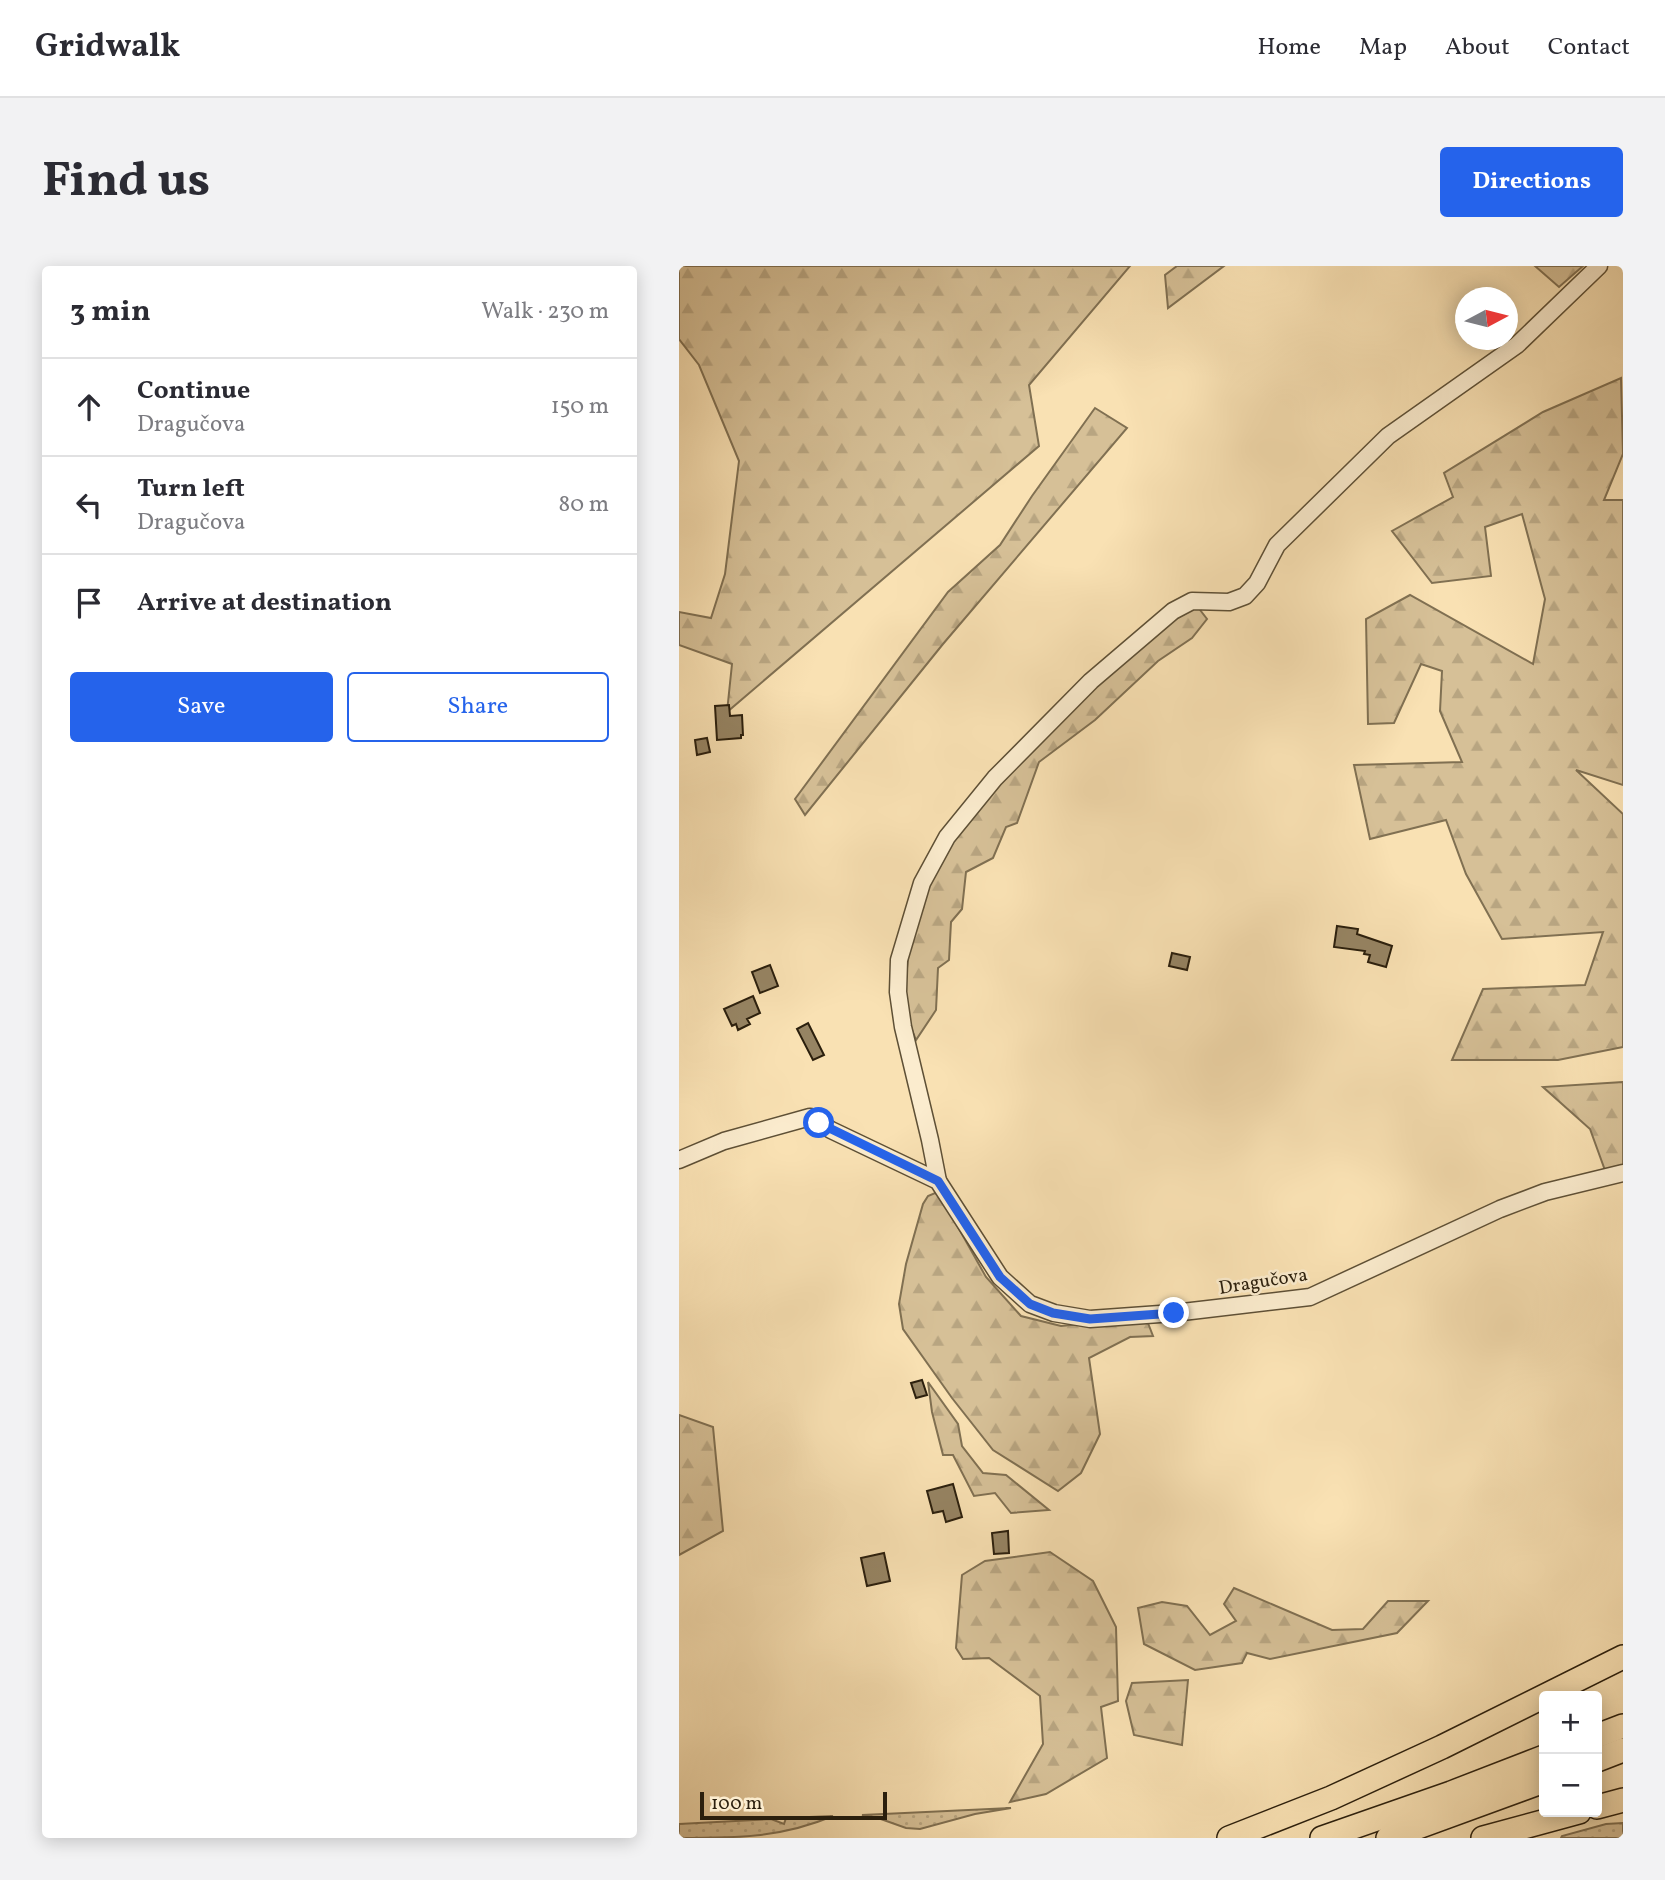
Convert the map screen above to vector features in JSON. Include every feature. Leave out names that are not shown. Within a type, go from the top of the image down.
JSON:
[{"type":"highway","points":[[1229,1838],[1331,1798],[1442,1747],[1623,1657]]},
{"type":"highway","points":[[1602,1734],[1623,1726]]},
{"type":"highway","points":[[1602,1758],[1623,1750]]},
{"type":"highway","points":[[1322,1838],[1451,1793],[1539,1758]]},
{"type":"highway","points":[[1388,1838],[1539,1783]]},
{"type":"highway","points":[[1602,1806],[1623,1800]]},
{"type":"highway","points":[[1483,1838],[1561,1817]]},
{"type":"street","points":[[938,1181],[903,1027],[898,992],[899,960],[922,883],[947,837],[995,778],[1091,681],[1173,611],[1192,601],[1229,602],[1245,596],[1257,583],[1277,545],[1388,436],[1517,345],[1599,266]]},
{"type":"street","points":[[679,1160],[724,1141],[810,1117],[831,1130],[938,1181]]},
{"type":"street","name":"Dragučova","points":[[938,1181],[1000,1277],[1030,1304],[1053,1313],[1090,1319],[1174,1313],[1310,1297],[1500,1209],[1545,1192],[1623,1173]]},
{"type":"green space","points":[[679,266],[1130,266],[1029,385],[1039,446],[727,712],[732,664],[679,645],[679,612],[711,618],[725,574],[739,461],[699,365],[679,339]]},
{"type":"green space","points":[[1177,266],[1224,266],[1168,308],[1165,275]]},
{"type":"green space","points":[[1535,266],[1583,266],[1559,287]]},
{"type":"green space","points":[[1621,378],[1623,454],[1604,500],[1623,500],[1623,785],[1576,770],[1623,814],[1623,1047],[1558,1060],[1452,1060],[1483,989],[1585,985],[1603,932],[1502,939],[1466,874],[1446,820],[1370,839],[1354,765],[1462,762],[1440,711],[1442,671],[1421,664],[1394,723],[1368,724],[1366,619],[1410,595],[1533,664],[1545,599],[1522,514],[1485,527],[1491,576],[1432,583],[1392,531],[1453,497],[1444,473],[1543,412]]},
{"type":"green space","points":[[1095,408],[1127,428],[943,644],[805,815],[795,799],[948,592],[1000,545]]},
{"type":"green space","points":[[1197,606],[1207,619],[1192,638],[1158,661],[1095,720],[1039,762],[1017,823],[1006,827],[993,858],[966,872],[962,909],[951,922],[949,960],[938,968],[936,1010],[916,1040],[903,1007],[910,939],[930,884],[957,832],[1063,715],[1158,630]]},
{"type":"green space","points":[[1623,1082],[1623,1169],[1606,1173],[1590,1129],[1543,1087]]},
{"type":"green space","points":[[935,1193],[940,1195],[986,1277],[1021,1316],[1061,1326],[1146,1318],[1153,1336],[1130,1337],[1089,1358],[1100,1434],[1081,1473],[1058,1491],[993,1450],[903,1329],[899,1304],[906,1264],[923,1204],[928,1196]]},
{"type":"green space","points":[[928,1382],[958,1424],[962,1446],[983,1473],[1006,1475],[1049,1510],[1011,1513],[995,1493],[974,1496],[953,1455],[943,1455],[932,1412]]},
{"type":"green space","points":[[679,1415],[713,1427],[723,1531],[679,1555]]},
{"type":"green space","points":[[1050,1552],[1093,1581],[1116,1627],[1118,1701],[1101,1707],[1107,1758],[1046,1794],[1010,1802],[1043,1744],[1040,1696],[989,1658],[963,1659],[956,1648],[962,1575],[985,1561]]},
{"type":"green space","points":[[1234,1588],[1332,1630],[1363,1629],[1388,1601],[1428,1601],[1397,1633],[1270,1659],[1247,1653],[1242,1663],[1195,1670],[1144,1644],[1138,1608],[1162,1602],[1187,1606],[1210,1635],[1236,1621],[1224,1604]]},
{"type":"green space","points":[[1188,1680],[1182,1745],[1134,1735],[1126,1701],[1132,1683]]},
{"type":"green space","points":[[1011,1808],[975,1814],[920,1829],[906,1828],[862,1815]]},
{"type":"green space","points":[[833,1816],[776,1833],[679,1838],[679,1824],[771,1819],[784,1824],[786,1818]]},
{"type":"green space","points":[[1623,1823],[1623,1838],[1561,1838],[1606,1824]]},
{"type":"building","points":[[729,705],[730,716],[742,715],[743,735],[741,738],[717,740],[715,706]]},
{"type":"building","points":[[707,738],[710,752],[697,755],[695,740]]},
{"type":"building","points":[[1337,926],[1358,929],[1357,934],[1392,946],[1386,967],[1368,962],[1370,955],[1364,954],[1365,951],[1334,947]]},
{"type":"building","points":[[1172,953],[1190,957],[1187,970],[1169,966]]},
{"type":"building","points":[[770,965],[778,986],[760,993],[752,972]]},
{"type":"building","points":[[753,996],[760,1013],[747,1019],[750,1024],[738,1030],[736,1024],[732,1026],[724,1009]]},
{"type":"building","points":[[808,1023],[824,1055],[813,1060],[797,1029]]},
{"type":"building","points":[[922,1380],[927,1395],[916,1398],[911,1383]]},
{"type":"building","points":[[953,1484],[962,1517],[946,1522],[943,1511],[933,1513],[927,1491]]},
{"type":"building","points":[[1008,1531],[1009,1553],[994,1554],[992,1533]]},
{"type":"building","points":[[884,1553],[890,1581],[867,1586],[861,1558]]},
{"type":"route","points":[[819,1123],[938,1181],[1000,1277],[1030,1304],[1053,1313],[1090,1319],[1174,1313]]}]
